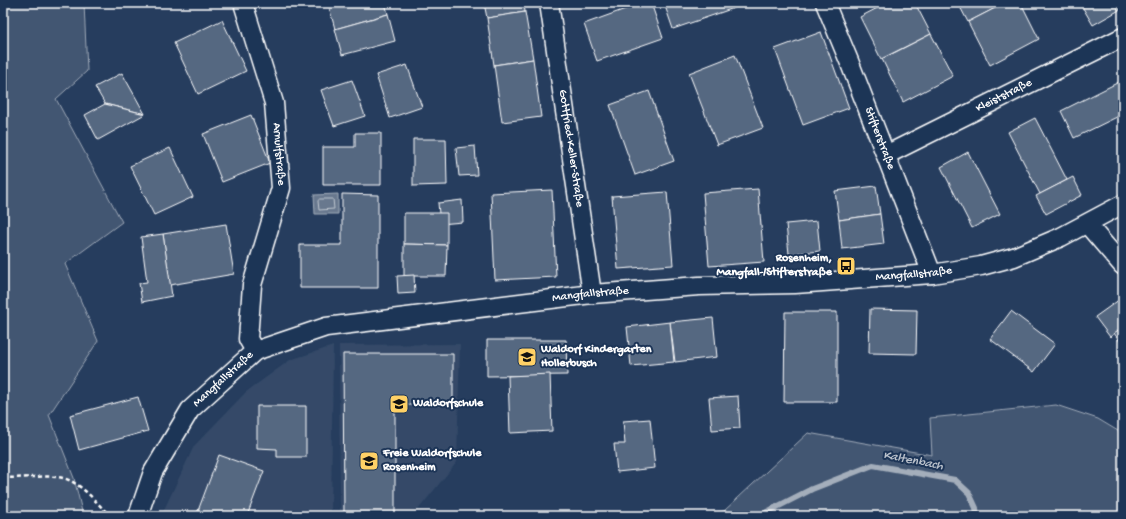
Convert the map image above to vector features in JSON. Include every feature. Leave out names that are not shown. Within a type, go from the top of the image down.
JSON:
[{"type":"street","name":"Gottfried-Keller-Straße","points":[[549,3],[592,294]]},
{"type":"street","name":"Stifterstraße","points":[[825,3],[932,274]]},
{"type":"street","name":"Arnulfstraße","points":[[247,4],[274,103],[282,188],[252,285],[248,339],[255,351]]},
{"type":"street","name":"Kleiststraße","points":[[886,155],[1123,37]]},
{"type":"street","name":"Mangfallstraße","points":[[138,516],[154,472],[190,410],[255,351],[326,327],[592,294],[698,286],[795,284],[932,274],[982,266],[1014,257],[1087,224],[1123,204]]},
{"type":"street","points":[[1087,224],[1123,266]]},
{"type":"path","points":[[3,477],[14,479],[55,477],[70,480],[86,492],[110,516]]},
{"type":"shaded area","points":[[3,3],[84,3],[87,71],[56,99],[122,222],[65,264],[98,341],[49,415],[74,478],[83,516],[3,516]]},
{"type":"shaded area","name":"Waldorfschule","points":[[460,344],[457,462],[413,516],[340,516],[339,345]]},
{"type":"shaded area","points":[[333,346],[331,516],[161,516],[194,446],[246,392],[290,360]]},
{"type":"shaded area","points":[[1056,405],[1098,419],[1123,434],[1123,516],[697,516],[724,511],[808,433],[932,455],[930,418]]},
{"type":"water","points":[[338,194],[338,214],[315,214],[314,195]]},
{"type":"building","points":[[328,3],[385,3],[388,14],[335,29]]},
{"type":"building","points":[[484,3],[524,3],[525,12],[487,18]]},
{"type":"building","points":[[642,3],[651,3],[663,38],[597,61],[584,24]]},
{"type":"building","points":[[664,3],[736,3],[737,7],[673,29]]},
{"type":"building","points":[[736,3],[748,3],[737,7]]},
{"type":"building","points":[[887,3],[915,3],[931,34],[881,59],[860,17]]},
{"type":"building","points":[[958,3],[1005,3],[968,22]]},
{"type":"building","points":[[1005,3],[1021,3],[1039,39],[990,65],[968,22]]},
{"type":"building","points":[[1080,3],[1123,3],[1123,8],[1093,25]]},
{"type":"building","points":[[525,12],[533,59],[494,65],[487,18]]},
{"type":"building","points":[[388,14],[395,41],[342,55],[335,29]]},
{"type":"building","points":[[222,20],[246,71],[198,94],[174,43]]},
{"type":"building","points":[[821,32],[849,108],[803,125],[775,49]]},
{"type":"building","points":[[931,34],[953,76],[903,102],[882,59]]},
{"type":"building","points":[[735,55],[763,128],[717,145],[689,73]]},
{"type":"building","points":[[533,59],[541,117],[502,122],[494,65]]},
{"type":"building","points":[[407,65],[422,107],[390,118],[376,75]]},
{"type":"building","points":[[122,73],[145,114],[105,104],[95,87]]},
{"type":"building","points":[[352,80],[365,116],[334,126],[321,90]]},
{"type":"building","points":[[1123,80],[1123,114],[1074,138],[1061,111]]},
{"type":"building","points":[[649,91],[674,161],[635,175],[610,105]]},
{"type":"building","points":[[105,104],[145,114],[98,140],[85,115]]},
{"type":"building","points":[[251,115],[270,163],[222,182],[203,134]]},
{"type":"building","points":[[1035,118],[1067,180],[1040,194],[1008,132]]},
{"type":"building","points":[[355,133],[381,133],[381,185],[323,185],[323,147],[355,147]]},
{"type":"building","points":[[413,139],[446,139],[447,185],[413,186]]},
{"type":"building","points":[[475,146],[477,175],[459,176],[456,148]]},
{"type":"building","points":[[170,148],[193,197],[154,215],[130,166]]},
{"type":"building","points":[[968,152],[1000,214],[972,228],[941,167]]},
{"type":"building","points":[[1073,177],[1082,195],[1046,214],[1036,196]]},
{"type":"building","points":[[876,186],[880,214],[839,220],[835,191]]},
{"type":"building","points":[[758,189],[764,262],[709,266],[703,193]]},
{"type":"building","points":[[552,190],[556,277],[495,280],[491,193]]},
{"type":"building","points":[[667,192],[673,265],[618,269],[612,196]]},
{"type":"building","points":[[342,194],[378,195],[378,288],[300,288],[300,245],[342,245]]},
{"type":"building","points":[[462,200],[463,222],[440,224],[438,203]]},
{"type":"building","points":[[404,213],[447,213],[447,245],[404,244]]},
{"type":"building","points":[[880,214],[884,244],[842,249],[839,220]]},
{"type":"building","points":[[817,221],[820,251],[789,254],[786,224]]},
{"type":"building","points":[[226,224],[234,274],[170,285],[163,234]]},
{"type":"building","points":[[163,234],[172,296],[142,302],[139,283],[147,282],[141,237]]},
{"type":"building","points":[[404,244],[447,245],[446,276],[404,276]]},
{"type":"building","points":[[414,275],[415,293],[398,294],[397,276]]},
{"type":"building","points":[[1123,297],[1123,327],[1110,337],[1095,317]]},
{"type":"building","points":[[870,309],[917,310],[916,354],[869,353]]},
{"type":"building","points":[[1011,311],[1055,344],[1034,372],[990,339]]},
{"type":"building","points":[[785,312],[837,312],[837,402],[784,402]]},
{"type":"building","points":[[713,318],[717,357],[675,362],[670,322]]},
{"type":"building","points":[[670,322],[674,362],[631,366],[627,327]]},
{"type":"building","points":[[1123,327],[1123,346],[1114,333]]},
{"type":"building","name":"Waldorf Kindergarten Hollerbusch","points":[[487,340],[566,340],[567,375],[487,376]]},
{"type":"building","name":"Freie Waldorfschule Rosenheim","points":[[343,354],[453,354],[453,405],[395,405],[395,516],[344,516]]},
{"type":"building","points":[[550,374],[552,431],[510,433],[508,376]]},
{"type":"building","points":[[738,396],[740,428],[712,430],[709,398]]},
{"type":"building","points":[[138,397],[148,431],[79,450],[70,415]]},
{"type":"building","points":[[257,406],[306,406],[306,457],[277,457],[277,449],[257,448]]},
{"type":"building","points":[[650,419],[655,468],[617,472],[614,444],[625,444],[623,421]]},
{"type":"building","points":[[219,455],[264,471],[247,516],[196,516]]},
{"type":"waterway","name":"Kaltenbach","points":[[763,516],[767,512],[812,489],[873,465],[955,480],[969,493],[976,508],[977,516]]},
{"type":"place","name":"Rosenheim, Mangfall-/Stifterstraße","points":[[846,266]]},
{"type":"place","name":"Waldorf Kindergarten Hollerbusch","points":[[527,357]]},
{"type":"place","name":"Waldorfschule","points":[[399,404]]},
{"type":"place","name":"Freie Waldorfschule Rosenheim","points":[[369,461]]}]
